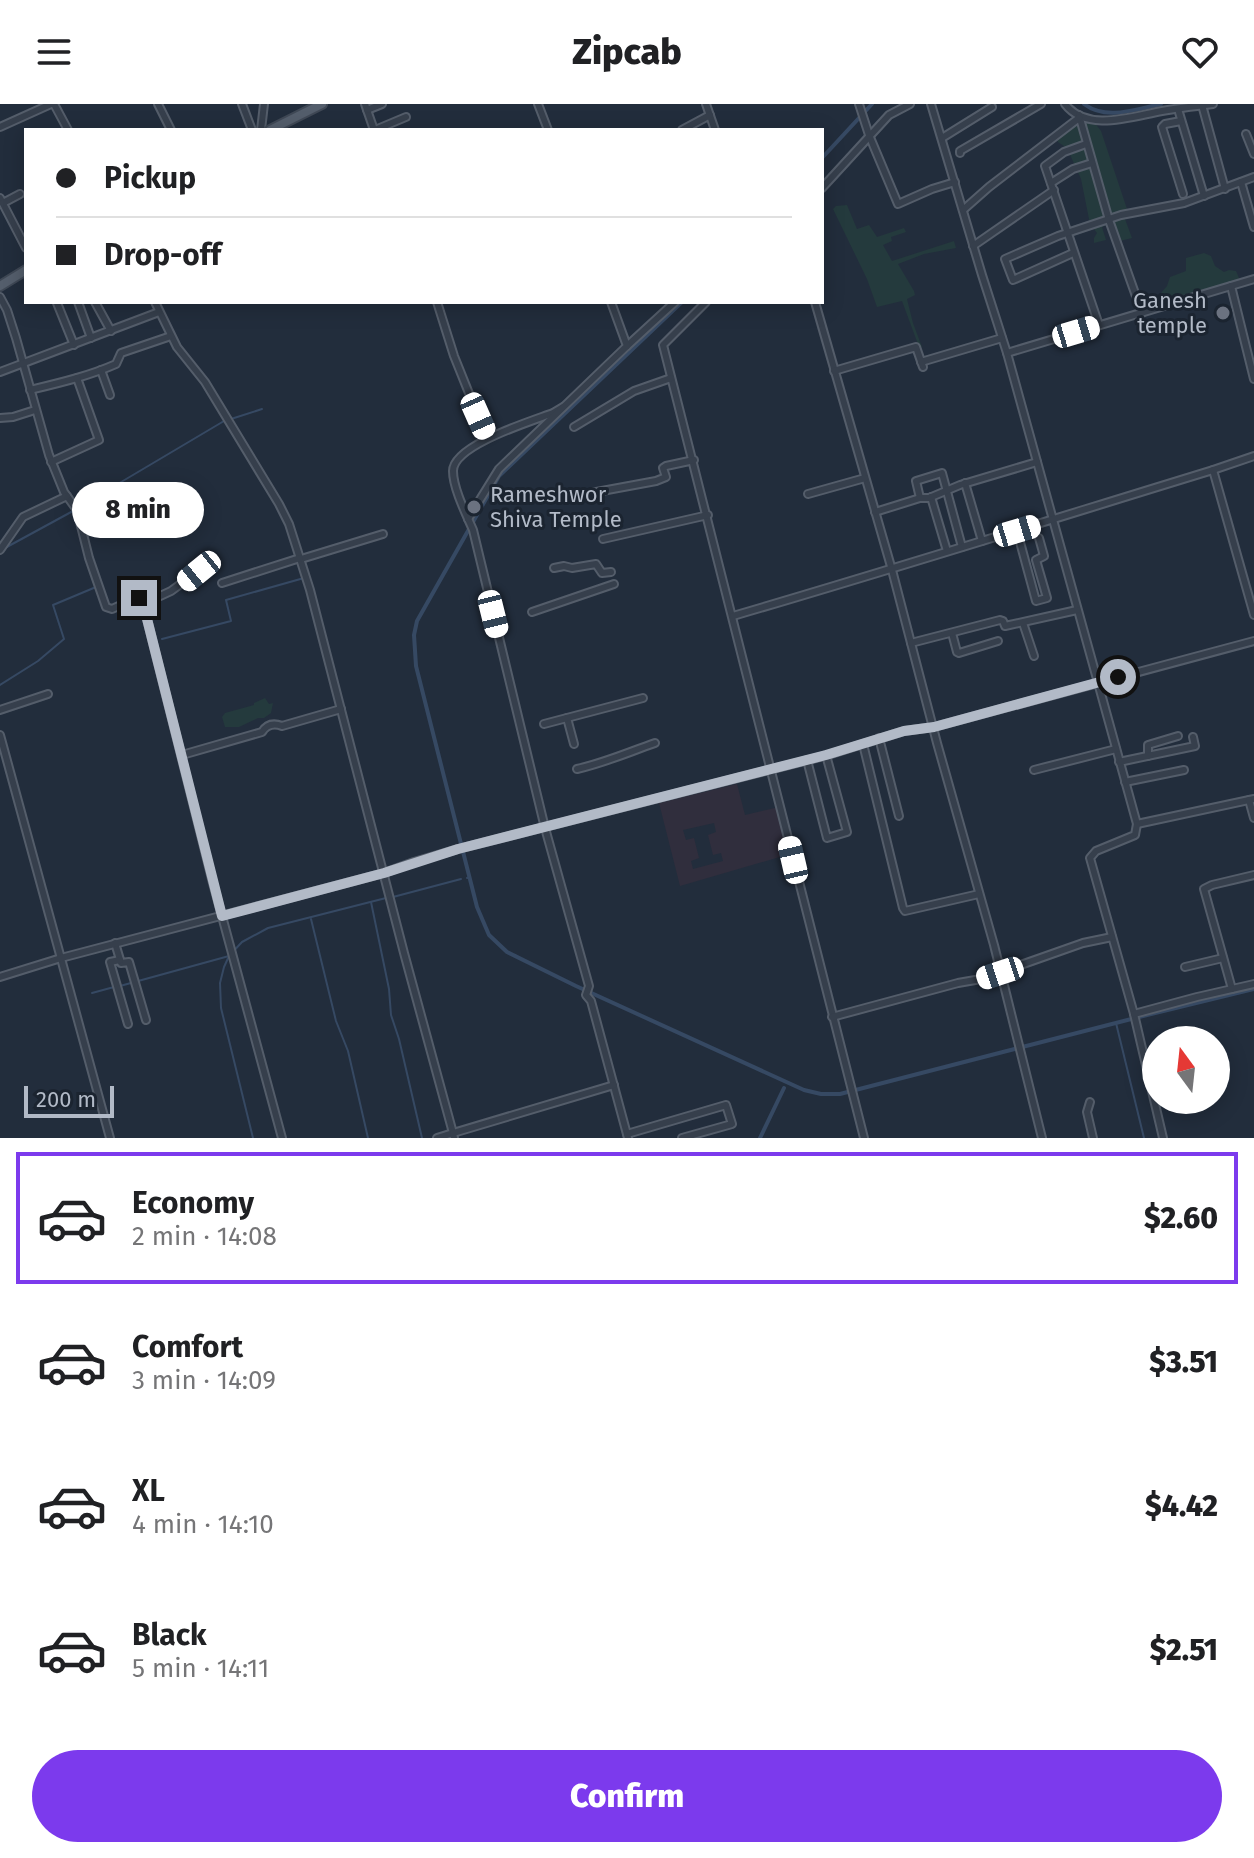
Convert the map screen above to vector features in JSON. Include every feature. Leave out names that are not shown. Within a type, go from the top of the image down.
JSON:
[{"type":"main road","points":[[274,128],[322,104]]},
{"type":"main road","points":[[0,286],[24,271]]},
{"type":"street","points":[[0,127],[53,104],[67,128]]},
{"type":"street","points":[[158,104],[170,128]]},
{"type":"street","points":[[242,104],[251,128]]},
{"type":"street","points":[[261,128],[264,104]]},
{"type":"street","points":[[373,128],[366,107],[382,104]]},
{"type":"street","points":[[538,104],[547,128]]},
{"type":"street","points":[[706,104],[714,128]]},
{"type":"street","points":[[859,104],[898,204],[955,182]]},
{"type":"street","points":[[824,186],[889,115],[910,104]]},
{"type":"street","points":[[931,104],[1007,353],[1137,824],[1135,835],[1096,851],[1090,858],[1134,1017],[1163,1138]]},
{"type":"street","points":[[960,153],[1041,104]]},
{"type":"street","points":[[1065,104],[1079,116],[1112,121],[1213,104]]},
{"type":"street","points":[[1202,105],[1225,189]]},
{"type":"street","points":[[942,138],[992,107]]},
{"type":"street","points":[[1178,109],[1204,196]]},
{"type":"street","points":[[686,128],[710,115]]},
{"type":"street","points":[[1079,116],[1109,220],[1142,313]]},
{"type":"street","points":[[963,210],[1079,116]]},
{"type":"street","points":[[379,128],[406,117]]},
{"type":"street","points":[[1181,121],[1162,127],[1183,194]]},
{"type":"street","points":[[1246,134],[1254,154]]},
{"type":"street","points":[[1086,144],[1064,152],[1045,166],[1099,325]]},
{"type":"street","points":[[973,246],[1073,169],[1092,163]]},
{"type":"street","points":[[1073,253],[1013,280],[1005,259],[1121,215],[1184,203],[1254,177]]},
{"type":"street","points":[[1241,182],[1254,227]]},
{"type":"street","points":[[20,194],[1,201],[24,244]]},
{"type":"street","points":[[1007,353],[1253,281]]},
{"type":"street","points":[[1231,286],[1254,379]]},
{"type":"street","points":[[0,297],[7,310],[51,462],[77,510],[106,607],[112,609],[136,598],[142,599],[282,1138]]},
{"type":"street","points":[[59,304],[74,345]]},
{"type":"street","points":[[79,304],[91,338]]},
{"type":"street","points":[[96,304],[111,331]]},
{"type":"street","points":[[156,304],[177,347],[205,382],[289,524],[454,1135]]},
{"type":"street","points":[[438,304],[454,356],[487,438]]},
{"type":"street","points":[[612,304],[627,346]]},
{"type":"street","points":[[471,524],[499,469],[566,409],[673,304]]},
{"type":"street","points":[[704,304],[663,345],[864,1138]]},
{"type":"street","points":[[816,304],[892,570],[1042,1138]]},
{"type":"street","points":[[0,372],[159,312]]},
{"type":"street","points":[[30,390],[101,370],[116,364],[119,355],[126,350],[171,336]]},
{"type":"street","points":[[834,371],[916,347],[922,365],[1002,338]]},
{"type":"street","points":[[101,370],[110,395]]},
{"type":"street","points":[[51,462],[99,440],[77,378]]},
{"type":"street","points":[[574,427],[634,391],[671,378]]},
{"type":"street","points":[[566,409],[487,438],[453,466],[453,473],[471,524],[545,828],[627,1136],[726,1105],[732,1124],[682,1138]]},
{"type":"street","points":[[0,418],[35,410]]},
{"type":"street","points":[[733,616],[892,570],[1254,456]]},
{"type":"street","points":[[591,493],[656,481],[666,477],[663,468],[666,466],[694,460]]},
{"type":"street","points":[[875,512],[1037,462]]},
{"type":"street","points":[[1213,470],[1254,615]]},
{"type":"street","points":[[920,498],[916,481],[942,473],[962,547]]},
{"type":"street","points":[[808,494],[865,478]]},
{"type":"street","points":[[965,483],[982,541]]},
{"type":"street","points":[[0,550],[23,517],[67,496]]},
{"type":"street","points":[[931,497],[947,551]]},
{"type":"street","points":[[603,539],[708,515]]},
{"type":"street","points":[[1017,531],[1036,601],[1047,598],[1036,560],[1044,556],[1039,538]]},
{"type":"street","points":[[222,583],[383,534]]},
{"type":"street","points":[[143,604],[171,591],[212,561]]},
{"type":"street","points":[[554,568],[596,564],[602,573],[611,572]]},
{"type":"street","points":[[532,612],[614,584]]},
{"type":"street","points":[[911,643],[1000,620],[1005,626],[1077,610]]},
{"type":"street","points":[[1023,623],[1034,656]]},
{"type":"street","points":[[952,633],[959,653],[998,641]]},
{"type":"street","points":[[0,977],[115,943],[384,873],[458,849],[1254,641]]},
{"type":"street","points":[[0,710],[48,694]]},
{"type":"street","points":[[544,724],[643,698]]},
{"type":"street","points":[[182,755],[262,732],[265,727],[275,724],[282,726],[341,709]]},
{"type":"street","points":[[567,718],[574,744]]},
{"type":"street","points":[[0,735],[110,1138]]},
{"type":"street","points":[[1148,756],[1148,745],[1178,736]]},
{"type":"street","points":[[1119,762],[1195,746],[1193,737]]},
{"type":"street","points":[[879,738],[899,816]]},
{"type":"street","points":[[577,769],[655,743]]},
{"type":"street","points":[[863,744],[905,911],[979,894]]},
{"type":"street","points":[[1034,770],[1116,749]]},
{"type":"street","points":[[807,760],[827,838],[847,832],[826,755]]},
{"type":"street","points":[[1125,782],[1184,770]]},
{"type":"street","points":[[1137,824],[1252,799],[1254,818]]},
{"type":"street","points":[[1232,989],[1204,889],[1254,875]]},
{"type":"street","points":[[832,1017],[1000,973],[1083,943],[1112,937]]},
{"type":"street","points":[[115,943],[121,963],[129,962],[146,1020]]},
{"type":"street","points":[[1185,967],[1223,958]]},
{"type":"street","points":[[120,960],[110,962],[128,1024]]},
{"type":"street","points":[[1134,1017],[1254,984]]},
{"type":"street","points":[[437,1138],[614,1085]]},
{"type":"street","points":[[1090,1102],[1087,1112],[1093,1138]]},
{"type":"shaded area","points":[[737,784],[745,815],[779,807],[790,854],[680,886],[659,803]],"holes":[[[714,823],[716,832],[708,835],[713,855],[721,853],[723,861],[693,869],[691,861],[699,858],[694,838],[686,840],[683,830]]]},
{"type":"green space","points":[[1081,121],[1094,122],[1101,131],[1129,215],[1125,219],[1132,238],[1120,241],[1111,223],[1102,227],[1106,240],[1094,243],[1097,233],[1090,224],[1081,179],[1067,148],[1058,142],[1055,135]]},
{"type":"green space","points":[[847,205],[857,229],[869,225],[877,237],[904,228],[906,232],[891,237],[892,241],[883,245],[892,261],[954,241],[956,248],[924,254],[898,264],[914,291],[915,295],[907,299],[922,347],[919,347],[902,301],[877,307],[833,209]]},
{"type":"green space","points":[[1204,253],[1211,256],[1215,266],[1224,272],[1236,271],[1238,282],[1157,306],[1155,300],[1167,286],[1170,277],[1186,271],[1186,258]]},
{"type":"green space","points":[[265,698],[269,704],[273,703],[271,713],[239,727],[225,727],[222,717],[225,713],[254,705]]},
{"type":"waterway","points":[[824,156],[872,104]]},
{"type":"waterway","points":[[1084,104],[1111,113],[1161,104]]},
{"type":"waterway","points":[[680,304],[499,476],[417,621],[414,635],[416,666],[477,907],[489,935],[507,952],[576,986],[804,1090],[821,1094],[840,1094],[1254,989]]},
{"type":"waterway","points":[[231,419],[262,409]]},
{"type":"waterway","points":[[79,507],[224,421]]},
{"type":"waterway","points":[[5,548],[73,511]]},
{"type":"waterway","points":[[162,639],[231,621],[226,600],[304,578]]},
{"type":"waterway","points":[[0,685],[38,661],[64,639],[53,605],[96,587]]},
{"type":"waterway","points":[[393,897],[461,879]]},
{"type":"waterway","points":[[253,1138],[221,1008],[220,983],[229,956],[242,942],[268,928],[386,898]]},
{"type":"waterway","points":[[371,902],[389,989],[391,1015],[422,1138]]},
{"type":"waterway","points":[[311,919],[336,1021],[348,1051],[368,1138]]},
{"type":"waterway","points":[[120,986],[229,956]]},
{"type":"waterway","points":[[92,993],[114,987]]},
{"type":"waterway","points":[[1116,1023],[1144,1138]]},
{"type":"waterway","points":[[760,1138],[784,1088]]},
{"type":"place","name":"Ganesh temple","points":[[1223,313]]},
{"type":"place","name":"Rameshwor Shiva Temple","points":[[474,507]]},
{"type":"route","points":[[139,598],[142,599],[222,916],[384,873],[458,849],[598,815],[854,748],[904,731],[934,727],[1118,677]]}]
